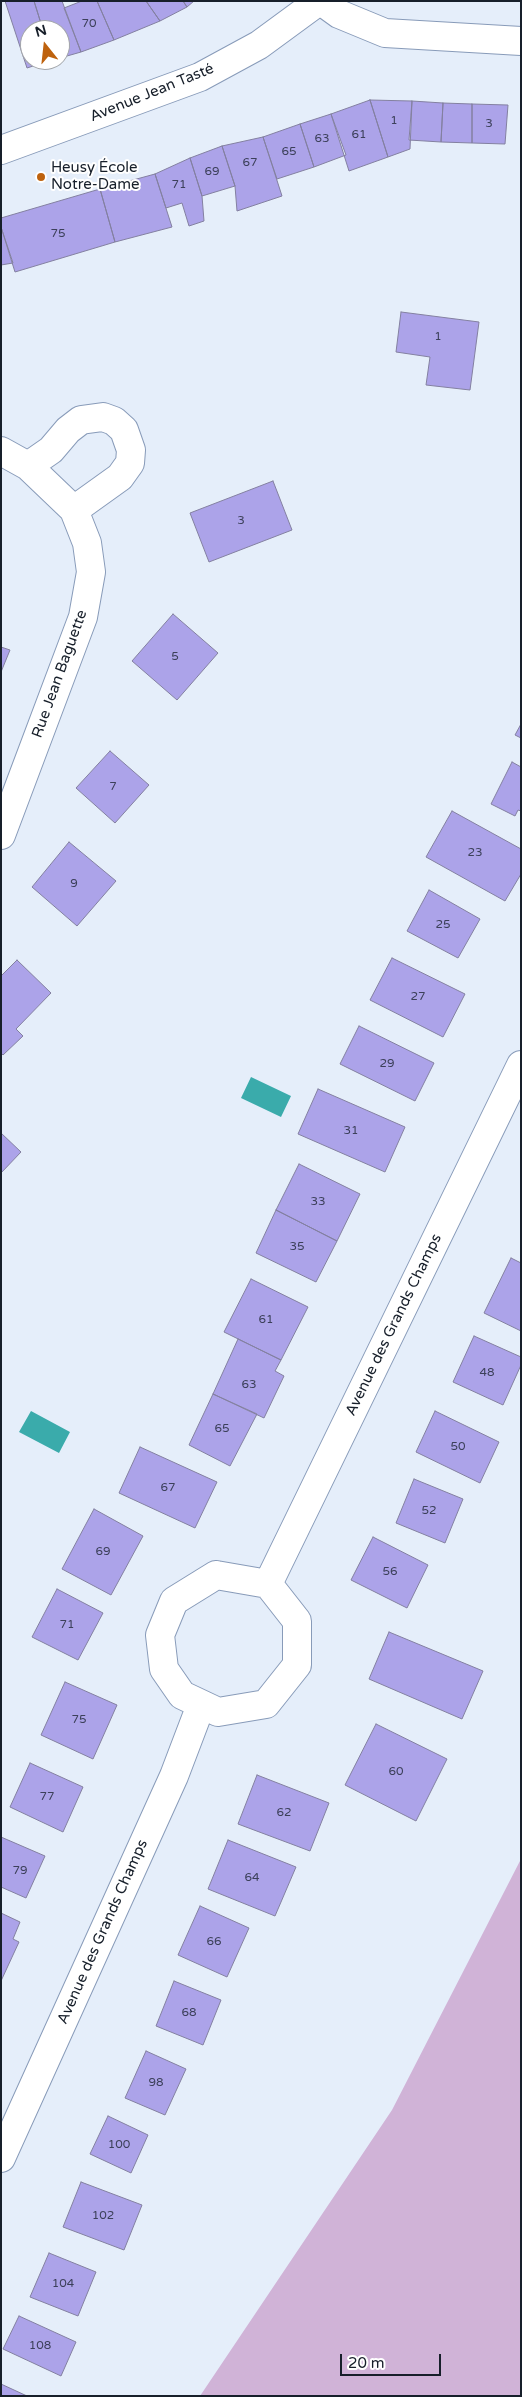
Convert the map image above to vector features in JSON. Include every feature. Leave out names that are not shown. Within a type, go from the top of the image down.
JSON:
[{"type":"street","points":[[320,1],[339,14],[385,34],[521,41]]},
{"type":"street","name":"Avenue Jean Tasté","points":[[1,150],[200,77],[259,45],[320,1]]},
{"type":"street","points":[[28,466],[51,450],[68,430],[81,420],[102,417],[114,421],[124,430],[132,450],[130,463],[120,477],[74,510]]},
{"type":"street","name":"Rue Jean Baguette","points":[[1,451],[28,466],[74,510],[87,543],[91,572],[83,617],[1,835]]},
{"type":"street","name":"Avenue des Grands Champs","points":[[268,1584],[521,1065]]},
{"type":"street","points":[[216,1574],[268,1584],[297,1621],[297,1665],[266,1704],[218,1712],[182,1695],[164,1669],[160,1635],[174,1601],[216,1574]]},
{"type":"street","name":"Avenue des Grands Champs","points":[[1,2158],[174,1776],[200,1705]]},
{"type":"shaded area","points":[[251,1077],[291,1096],[281,1117],[241,1098]]},
{"type":"shaded area","points":[[31,1411],[70,1432],[59,1453],[19,1432]]},
{"type":"shaded area","points":[[521,1859],[521,2396],[200,2396],[392,2110]]},
{"type":"building","points":[[5,1],[34,1],[40,20],[20,20],[20,47]]},
{"type":"building","points":[[34,1],[62,1],[69,20],[40,20]]},
{"type":"building","points":[[82,1],[97,1],[114,40],[81,52],[64,8]]},
{"type":"building","points":[[97,1],[146,1],[160,21],[114,40]]},
{"type":"building","points":[[146,1],[183,1],[187,7],[160,21]]},
{"type":"building","points":[[183,1],[194,1],[187,7]]},
{"type":"building","points":[[70,22],[81,52],[70,55]]},
{"type":"building","points":[[370,100],[388,157],[349,171],[331,114]]},
{"type":"building","points":[[370,100],[412,101],[410,149],[388,157]]},
{"type":"building","points":[[412,101],[443,103],[441,142],[409,140]]},
{"type":"building","points":[[443,103],[472,104],[472,143],[441,142]]},
{"type":"building","points":[[472,104],[508,105],[505,144],[472,143]]},
{"type":"building","points":[[331,114],[346,155],[314,167],[300,124]]},
{"type":"building","points":[[300,124],[314,167],[277,179],[263,137]]},
{"type":"building","points":[[263,137],[282,196],[237,211],[235,186],[222,146]]},
{"type":"building","points":[[222,146],[235,186],[202,196],[190,158]]},
{"type":"building","points":[[190,158],[202,196],[204,221],[189,226],[182,203],[166,208],[155,174]]},
{"type":"building","points":[[155,174],[172,227],[115,242],[100,189]]},
{"type":"building","points":[[100,189],[115,242],[15,272],[1,227],[1,218]]},
{"type":"building","points":[[1,227],[13,263],[1,265]]},
{"type":"building","points":[[401,312],[479,322],[470,390],[426,385],[430,357],[396,352]]},
{"type":"building","points":[[273,481],[292,530],[209,562],[190,513]]},
{"type":"building","points":[[173,614],[218,653],[177,700],[132,661]]},
{"type":"building","points":[[1,647],[10,650],[1,672]]},
{"type":"building","points":[[521,724],[521,738],[515,735]]},
{"type":"building","points":[[110,751],[149,785],[115,823],[76,788]]},
{"type":"building","points":[[512,762],[521,767],[521,811],[518,810],[515,816],[491,804]]},
{"type":"building","points":[[452,811],[521,849],[521,874],[505,901],[426,857]]},
{"type":"building","points":[[69,842],[116,881],[77,926],[32,887]]},
{"type":"building","points":[[429,890],[480,919],[458,958],[407,931]]},
{"type":"building","points":[[392,958],[465,994],[443,1037],[370,1000]]},
{"type":"building","points":[[17,960],[51,993],[16,1029],[23,1036],[3,1055],[1,1053],[1,976]]},
{"type":"building","points":[[359,1026],[434,1063],[415,1101],[340,1064]]},
{"type":"building","points":[[318,1089],[405,1127],[385,1172],[298,1134]]},
{"type":"building","points":[[1,1133],[21,1152],[1,1173]]},
{"type":"building","points":[[299,1164],[360,1194],[337,1241],[276,1210]]},
{"type":"building","points":[[276,1210],[337,1241],[316,1282],[256,1253]]},
{"type":"building","points":[[511,1258],[521,1263],[521,1331],[484,1313]]},
{"type":"building","points":[[251,1279],[308,1307],[281,1360],[224,1332]]},
{"type":"building","points":[[474,1336],[521,1357],[521,1365],[503,1405],[453,1382]]},
{"type":"building","points":[[238,1339],[281,1360],[275,1371],[284,1376],[264,1418],[213,1394]]},
{"type":"building","points":[[213,1394],[257,1414],[230,1466],[189,1445]]},
{"type":"building","points":[[435,1411],[499,1442],[480,1483],[416,1452]]},
{"type":"building","points":[[140,1447],[217,1482],[195,1528],[119,1493]]},
{"type":"building","points":[[414,1479],[463,1499],[445,1543],[396,1523]]},
{"type":"building","points":[[94,1509],[143,1536],[111,1595],[62,1569]]},
{"type":"building","points":[[373,1537],[428,1565],[407,1608],[351,1580]]},
{"type":"building","points":[[57,1589],[103,1613],[78,1660],[32,1637]]},
{"type":"building","points":[[389,1632],[483,1671],[462,1719],[369,1679]]},
{"type":"building","points":[[65,1682],[117,1705],[93,1759],[41,1735]]},
{"type":"building","points":[[376,1724],[447,1759],[416,1821],[345,1785]]},
{"type":"building","points":[[30,1763],[83,1787],[63,1832],[10,1807]]},
{"type":"building","points":[[257,1775],[329,1803],[310,1851],[238,1824]]},
{"type":"building","points":[[1,1837],[45,1856],[26,1898],[1,1887]]},
{"type":"building","points":[[228,1840],[296,1867],[275,1916],[208,1889]]},
{"type":"building","points":[[200,1906],[249,1928],[227,1977],[178,1955]]},
{"type":"building","points":[[1,1913],[20,1922],[13,1939],[19,1942],[1,1981]]},
{"type":"building","points":[[174,1981],[221,2000],[203,2045],[156,2026]]},
{"type":"building","points":[[146,2051],[186,2069],[165,2115],[125,2098]]},
{"type":"building","points":[[108,2116],[148,2135],[131,2173],[90,2154]]},
{"type":"building","points":[[81,2182],[142,2205],[124,2250],[63,2227]]},
{"type":"building","points":[[49,2253],[96,2272],[78,2316],[30,2297]]},
{"type":"building","points":[[19,2316],[76,2342],[61,2376],[3,2349]]},
{"type":"building","points":[[1,2384],[27,2396],[1,2396]]},
{"type":"place","name":"Heusy École Notre-Dame","points":[[41,177]]}]
